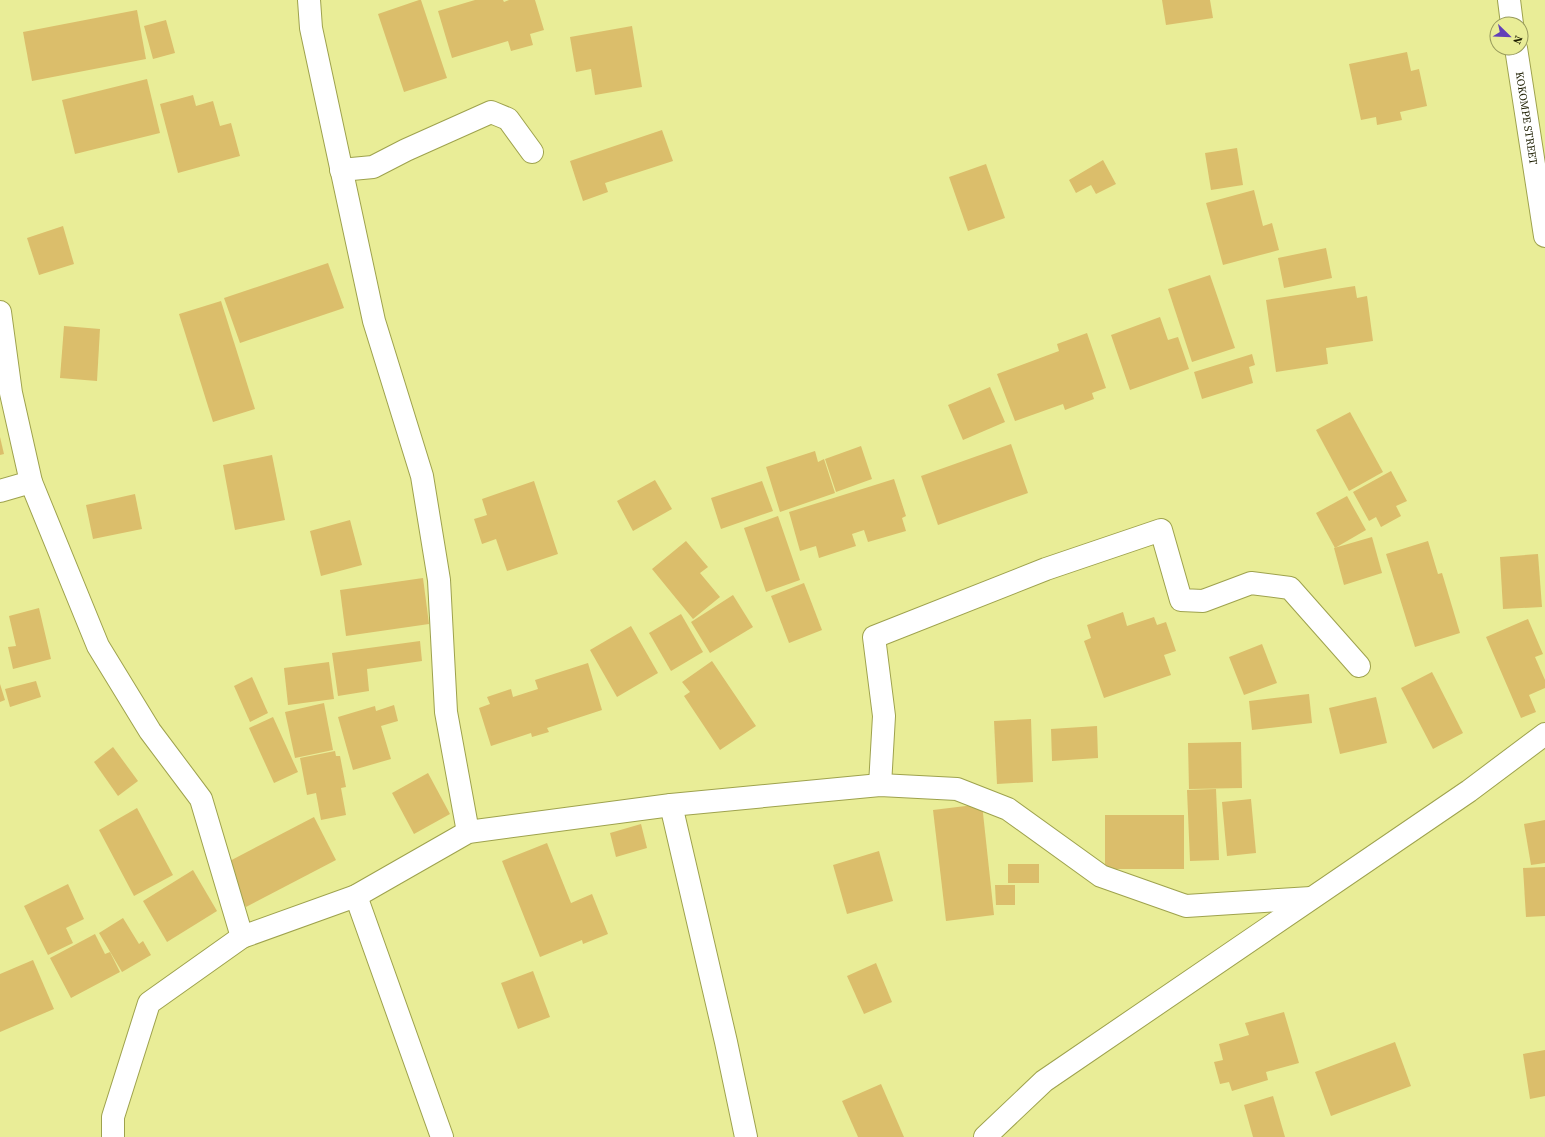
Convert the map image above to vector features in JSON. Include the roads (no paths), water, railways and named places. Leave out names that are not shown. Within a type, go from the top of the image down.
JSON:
[{"type":"street","points":[[309,0],[311,28],[374,321],[422,476],[439,580],[446,712],[468,832]]},
{"type":"street","points":[[1509,0],[1511,16]]},
{"type":"street","name":"KOKOMPE STREET","points":[[1517,56],[1545,236]]},
{"type":"street","points":[[341,170],[373,168],[406,150],[491,112],[508,119],[532,152]]},
{"type":"street","points":[[0,312],[11,393],[31,482],[98,646],[150,731],[201,800],[242,937]]},
{"type":"street","points":[[0,491],[31,482]]},
{"type":"street","points":[[880,785],[884,716],[874,637],[1046,569],[1161,530],[1181,600],[1203,601],[1251,583],[1290,588],[1359,666]]},
{"type":"street","points":[[985,1137],[1044,1081],[1469,791],[1545,734]]},
{"type":"street","points":[[113,1137],[113,1117],[149,1003],[242,937],[356,896],[468,832],[671,805],[880,785],[957,789],[1008,809],[1101,876],[1186,906],[1311,898]]},
{"type":"street","points":[[671,805],[726,1042],[746,1137]]},
{"type":"street","points":[[356,896],[442,1137]]}]
